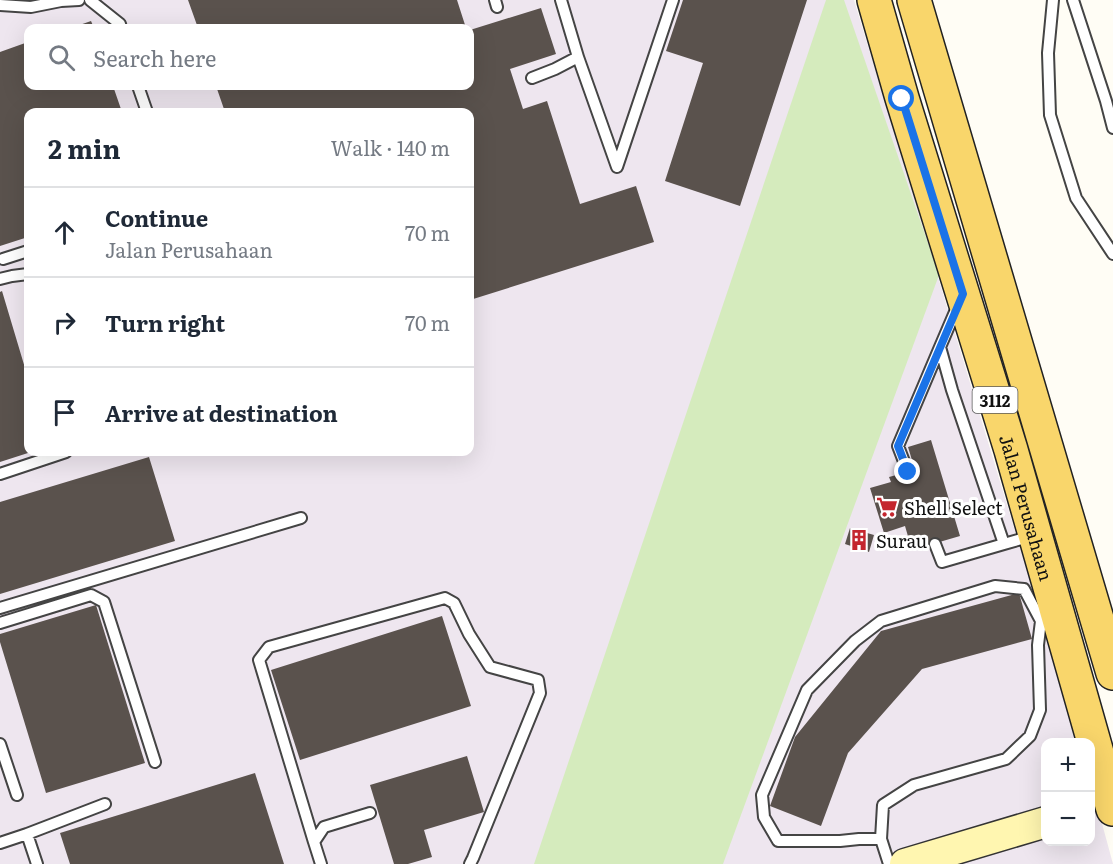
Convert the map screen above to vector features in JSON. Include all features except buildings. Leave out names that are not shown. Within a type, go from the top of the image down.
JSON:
[{"type":"main road","name":"Jalan Perusahaan","points":[[874,0],[902,99],[1011,450],[1107,805]]},
{"type":"main road","name":"Jalan Perusahaan","points":[[914,0],[1113,673]]},
{"type":"street","points":[[905,864],[1041,823]]},
{"type":"lane","points":[[0,5],[31,7],[79,0]]},
{"type":"lane","points":[[90,0],[120,24]]},
{"type":"lane","points":[[561,0],[578,57],[617,166],[673,0]]},
{"type":"lane","points":[[1053,0],[1048,53],[1050,115],[1076,198],[1113,254]]},
{"type":"lane","points":[[1073,0],[1113,128]]},
{"type":"lane","points":[[532,78],[578,57]]},
{"type":"lane","points":[[139,90],[146,108]]},
{"type":"lane","points":[[3,259],[24,252]]},
{"type":"lane","points":[[0,279],[24,274]]},
{"type":"lane","points":[[908,472],[898,446],[963,294]]},
{"type":"lane","points":[[940,347],[952,390],[1004,544]]},
{"type":"lane","points":[[0,474],[54,456]]},
{"type":"lane","points":[[0,609],[301,518]]},
{"type":"lane","points":[[935,544],[942,562],[1035,535]]},
{"type":"lane","points":[[881,839],[778,841],[764,817],[762,795],[807,690],[855,641],[881,621],[995,586],[1024,589],[1041,621],[1038,645],[1040,710],[1030,736],[1006,759],[914,785],[883,805],[881,839],[889,864]]},
{"type":"lane","points":[[0,623],[91,595],[104,602],[154,762]]},
{"type":"lane","points":[[321,864],[259,660],[269,647],[445,598],[454,603],[469,634],[490,667],[538,680],[540,693],[470,864]]},
{"type":"lane","points":[[0,744],[17,795]]},
{"type":"lane","points":[[0,843],[105,804]]},
{"type":"lane","points":[[314,842],[324,827],[370,813]]},
{"type":"lane","points":[[27,834],[37,864]]},
{"type":"shaded area","points":[[0,0],[854,0],[1078,738],[1041,738],[1041,846],[1095,846],[1095,798],[1113,864],[0,864]]},
{"type":"green space","points":[[826,0],[844,0],[939,275],[723,864],[534,864]]},
{"type":"place","name":"Shell Select","points":[[887,507]]},
{"type":"place","name":"Surau","points":[[859,540]]},
{"type":"route","points":[[902,99],[963,294],[898,446],[908,472]]}]
